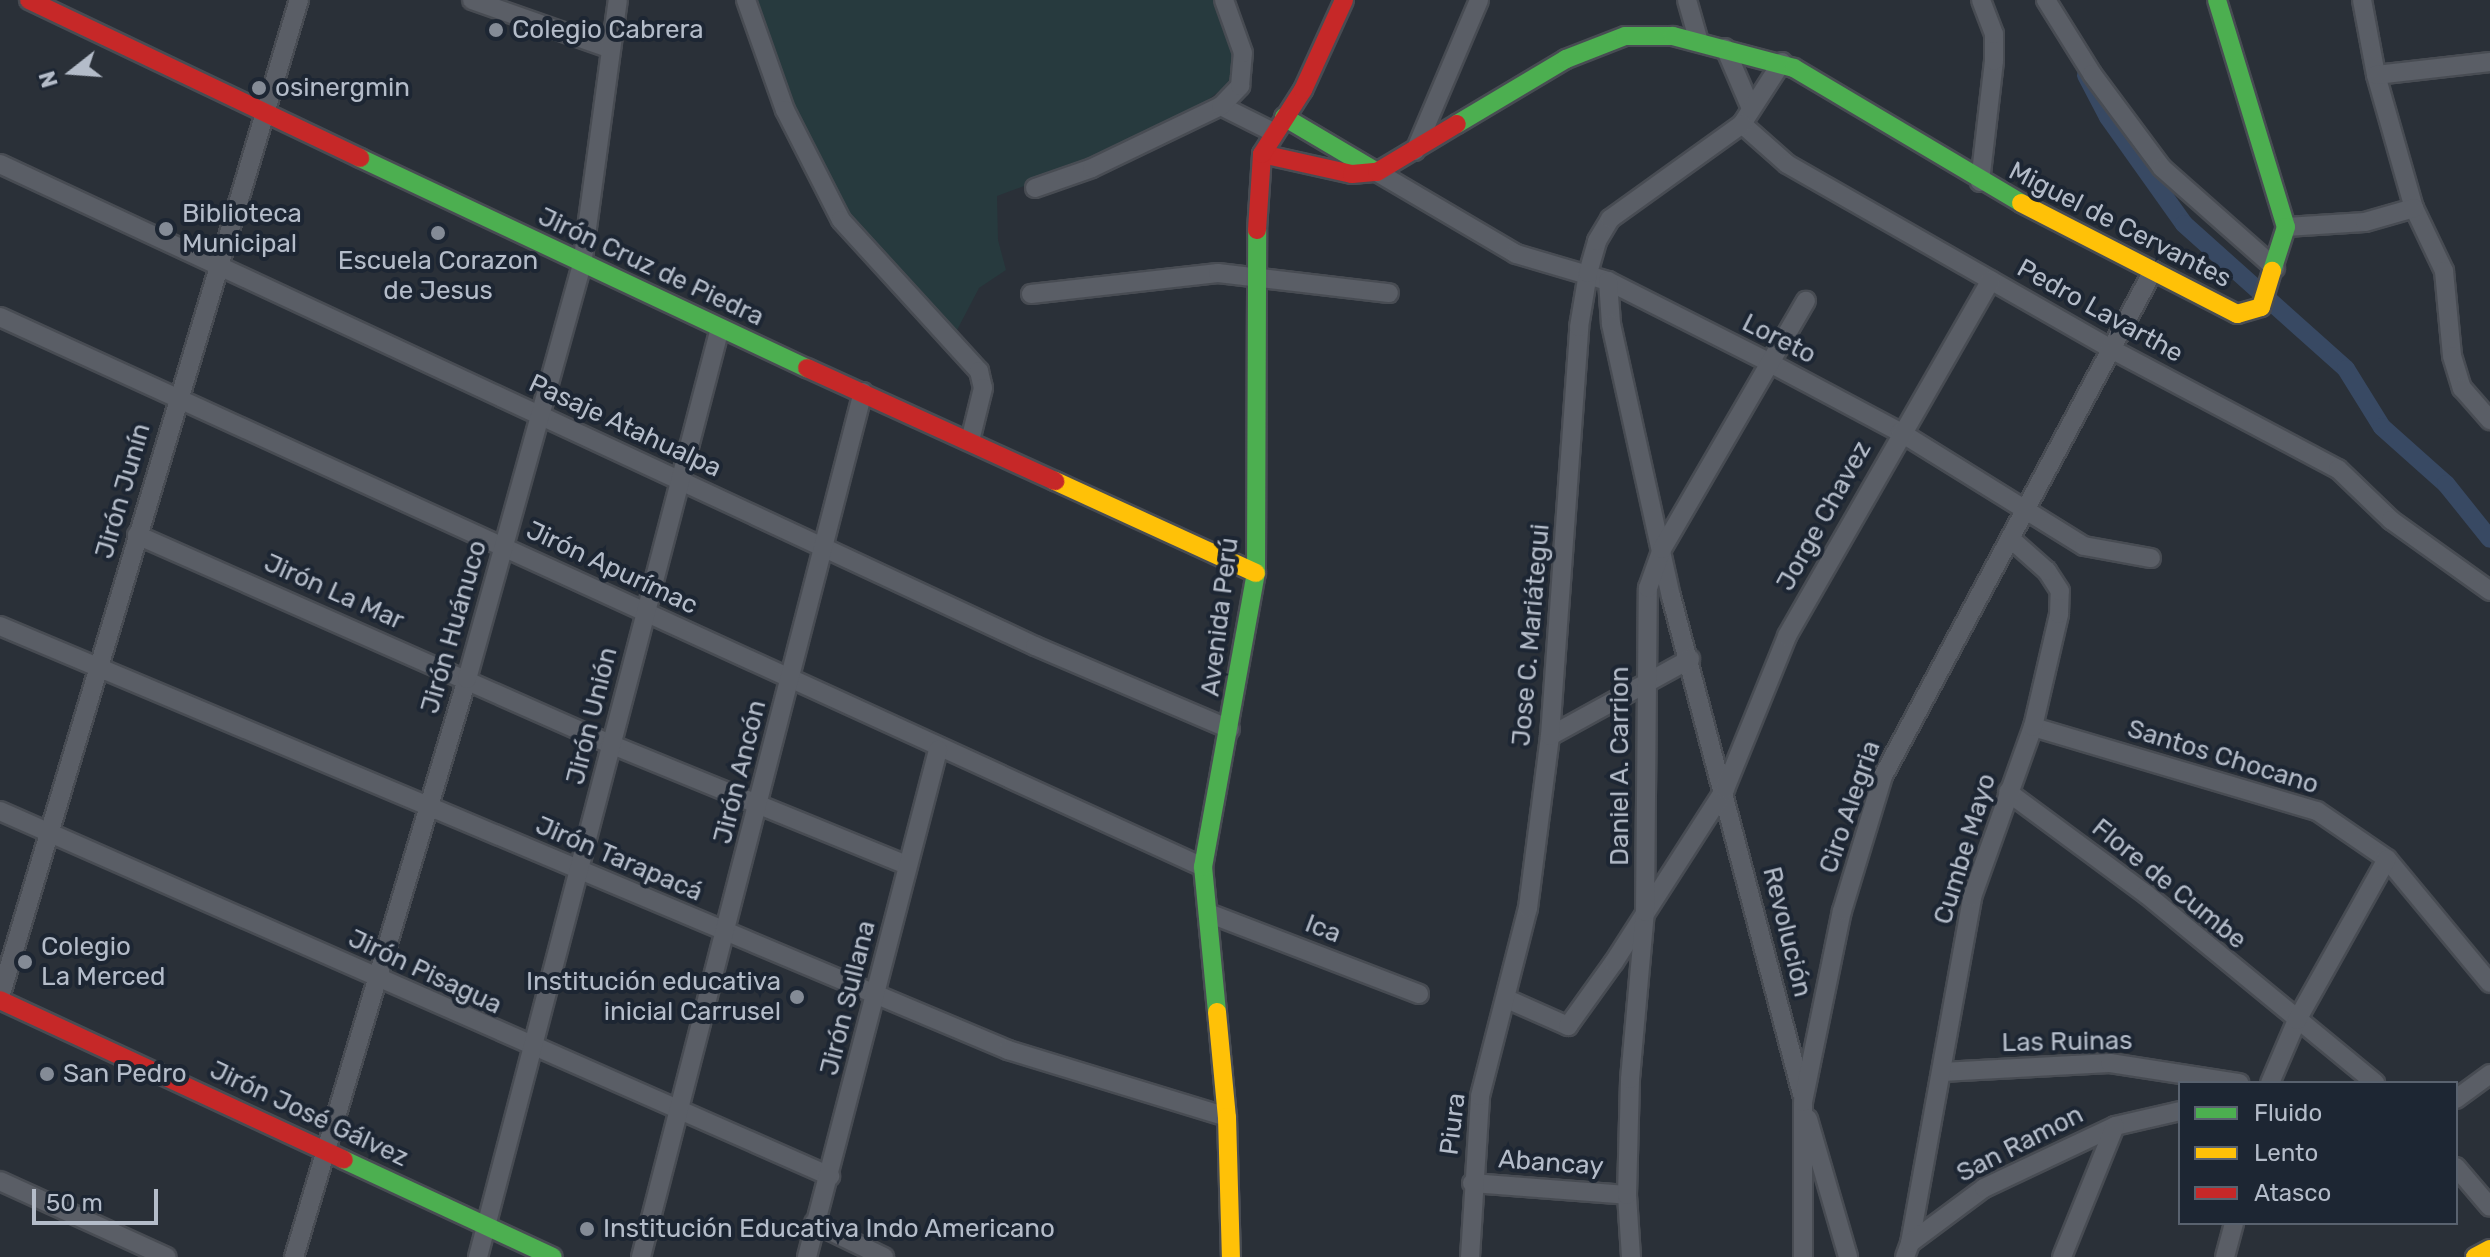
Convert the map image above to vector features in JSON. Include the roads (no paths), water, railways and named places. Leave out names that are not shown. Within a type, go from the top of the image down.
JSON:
[{"type":"street","name":"Jirón Cruz de Piedra","points":[[29,0],[582,265],[1256,573]]},
{"type":"street","name":"Jirón Junín","points":[[0,998],[47,831],[100,666],[176,397],[299,0]]},
{"type":"street","points":[[472,0],[611,49]]},
{"type":"street","name":"Jirón Huánuco","points":[[294,1257],[467,679],[582,265],[618,0]]},
{"type":"street","points":[[746,0],[785,110],[841,220],[979,371],[983,388],[970,441]]},
{"type":"street","points":[[1035,188],[1092,168],[1221,106],[1240,86],[1243,53],[1224,0]]},
{"type":"street","name":"Avenida Perú","points":[[1231,1257],[1227,1117],[1203,867],[1256,573],[1257,173],[1262,154],[1303,90],[1344,0]]},
{"type":"street","points":[[1415,151],[1479,0]]},
{"type":"street","points":[[1687,0],[1699,42]]},
{"type":"street","points":[[1980,182],[1994,61],[1994,34],[1981,0]]},
{"type":"street","points":[[2046,0],[2092,74],[2162,168],[2275,268],[2286,227],[2217,0]]},
{"type":"street","points":[[2362,0],[2376,75],[2414,208],[2444,271],[2452,356],[2462,388],[2490,420]]},
{"type":"street","name":"Miguel de Cervantes","points":[[1377,172],[1566,59],[1625,36],[1699,42],[1782,62],[1980,182],[2237,314],[2261,307],[2275,268]]},
{"type":"street","points":[[1725,48],[1750,106]]},
{"type":"street","points":[[1742,124],[1750,106],[1782,62]]},
{"type":"street","points":[[2376,75],[2490,62]]},
{"type":"street","points":[[1221,106],[1279,125],[1377,172]]},
{"type":"street","name":"Jose C. Mariátegui","points":[[1507,999],[1528,908],[1550,736],[1579,327],[1588,273],[1597,241],[1610,219],[1742,124]]},
{"type":"street","name":"Pedro Lavarthe","points":[[1742,124],[1787,164],[2111,349],[2338,469],[2391,520],[2490,591]]},
{"type":"street","points":[[1262,154],[1352,174],[1377,172]]},
{"type":"street","name":"Pasaje Atahualpa","points":[[0,164],[1035,646],[1230,729]]},
{"type":"street","name":"Loreto","points":[[1377,172],[1516,254],[1608,281],[1770,363],[1900,432],[2084,546],[2151,558]]},
{"type":"street","points":[[2286,227],[2365,222],[2414,208]]},
{"type":"street","name":"Ciro Alegria","points":[[1803,1102],[1842,911],[1883,776],[1926,690],[2012,540],[2153,271]]},
{"type":"street","points":[[1031,294],[1179,276],[1259,276],[1389,293]]},
{"type":"street","name":"Jorge Chavez","points":[[1507,999],[1571,1025],[1725,789],[1787,636],[1900,432],[1991,280]]},
{"type":"street","points":[[1608,281],[1611,324],[1662,549]]},
{"type":"street","name":"Daniel A. Carrion","points":[[1645,912],[1648,588],[1662,549],[1806,301]]},
{"type":"street","name":"Jirón Apurímac","points":[[0,317],[504,546],[938,750],[1203,867]]},
{"type":"street","name":"Jirón Unión","points":[[478,1257],[720,328]]},
{"type":"street","name":"Jirón Ancón","points":[[641,1257],[727,932],[863,392]]},
{"type":"street","name":"Jirón La Mar","points":[[137,535],[610,744],[757,807],[907,865]]},
{"type":"street","name":"Cumbe Mayo","points":[[1908,1250],[1972,897],[2033,727],[2059,614],[2060,591],[2047,571],[2012,540]]},
{"type":"street","name":"Revolución","points":[[1662,549],[1803,1102],[1848,1257]]},
{"type":"street","name":"Jirón Tarapacá","points":[[0,626],[1008,1050],[1227,1117]]},
{"type":"street","points":[[1550,736],[1645,681],[1690,659]]},
{"type":"street","name":"Santos Chocano","points":[[2033,727],[2317,811],[2387,859],[2490,983]]},
{"type":"street","name":"Jirón Sullana","points":[[807,1257],[877,996],[907,865],[938,750]]},
{"type":"street","name":"Flore de Cumbe","points":[[2008,792],[2146,894],[2373,1081]]},
{"type":"street","name":"Jirón Pisagua","points":[[0,811],[677,1113],[830,1176]]},
{"type":"street","points":[[2271,1081],[2297,1020],[2387,859]]},
{"type":"street","points":[[1631,1257],[1627,1195],[1630,1079],[1645,912]]},
{"type":"street","name":"Ica","points":[[1208,913],[1419,994]]},
{"type":"street","name":"Jirón José Gálvez","points":[[0,998],[553,1257]]},
{"type":"street","name":"Piura","points":[[1470,1257],[1472,1183],[1480,1096],[1507,999]]},
{"type":"street","name":"Las Ruinas","points":[[1942,1072],[2110,1063],[2226,1081]]},
{"type":"street","points":[[2458,1098],[2490,1074]]},
{"type":"street","points":[[1803,1102],[1803,1257]]},
{"type":"street","name":"San Ramon","points":[[1908,1250],[1984,1188],[2115,1126],[2178,1111]]},
{"type":"street","points":[[2062,1257],[2115,1126]]},
{"type":"street","points":[[2458,1169],[2490,1207]]},
{"type":"street","points":[[0,1181],[167,1257]]},
{"type":"street","name":"Abancay","points":[[1472,1183],[1627,1195]]},
{"type":"street","points":[[814,1223],[884,1257]]},
{"type":"street","points":[[2225,1257],[2233,1225]]},
{"type":"street","points":[[2475,1257],[2490,1249]]},
{"type":"waterway","points":[[2086,75],[2108,117],[2184,224],[2346,369],[2382,427],[2446,484],[2490,539]]},
{"type":"place","name":"Colegio Cabrera","points":[[496,30]]},
{"type":"place","name":"osinergmin","points":[[259,88]]},
{"type":"place","name":"Biblioteca Municipal","points":[[166,229]]},
{"type":"place","name":"Escuela Corazon de Jesus","points":[[438,233]]},
{"type":"place","name":"Colegio La Merced","points":[[25,962]]},
{"type":"place","name":"Institución educativa inicial Carrusel","points":[[797,997]]},
{"type":"place","name":"San Pedro","points":[[47,1074]]},
{"type":"place","name":"Institución Educativa Indo Americano","points":[[587,1229]]}]
